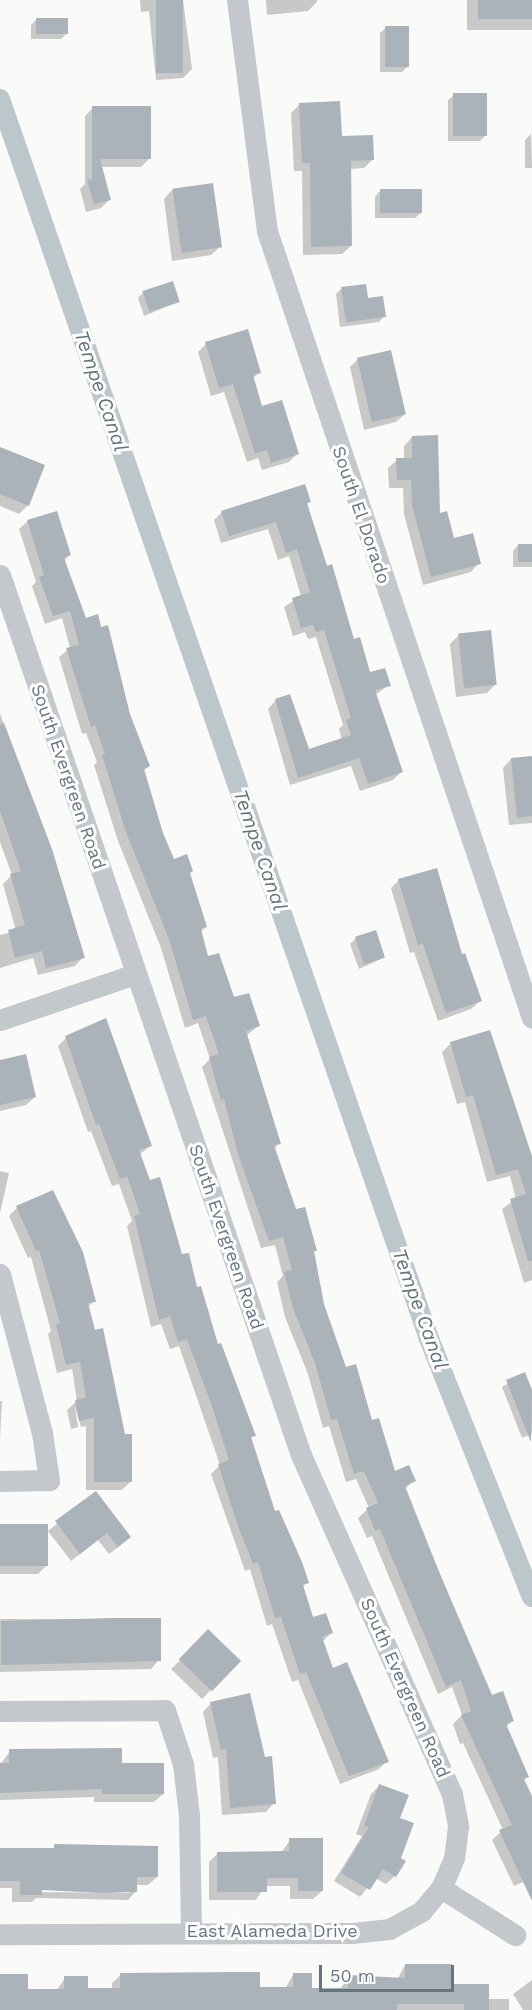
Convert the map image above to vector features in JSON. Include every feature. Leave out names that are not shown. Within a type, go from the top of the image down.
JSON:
[{"type":"street","name":"South El Dorado","points":[[237,0],[267,231],[532,1018]]},
{"type":"street","name":"South Evergreen Road","points":[[0,575],[301,1455],[452,1794],[458,1826],[454,1858],[441,1888]]},
{"type":"street","points":[[0,1020],[135,974]]},
{"type":"street","points":[[0,1274],[42,1433],[49,1480],[0,1481]]},
{"type":"street","points":[[0,1711],[165,1710],[183,1764],[188,1805],[191,1931]]},
{"type":"street","points":[[441,1888],[514,1935]]},
{"type":"street","name":"East Alameda Drive","points":[[0,1934],[191,1931],[353,1933],[390,1929],[422,1911],[441,1888]]},
{"type":"building","points":[[156,0],[183,0],[183,73],[156,73]]},
{"type":"building","points":[[478,0],[532,0],[532,19],[478,19]]},
{"type":"building","points":[[36,18],[68,18],[68,34],[36,34]]},
{"type":"building","points":[[385,26],[409,26],[409,67],[385,67]]},
{"type":"building","points":[[453,93],[487,93],[487,136],[453,136]]},
{"type":"building","points":[[340,101],[342,136],[373,135],[374,160],[351,161],[352,246],[311,247],[310,163],[302,163],[299,103]]},
{"type":"building","points":[[92,106],[151,106],[151,159],[100,159],[111,200],[94,204],[87,180],[92,179]]},
{"type":"building","points":[[213,183],[222,247],[181,253],[172,189]]},
{"type":"building","points":[[380,189],[422,189],[422,213],[380,213]]},
{"type":"building","points":[[173,281],[180,302],[149,312],[143,291]]},
{"type":"building","points":[[366,284],[368,298],[383,296],[386,317],[346,322],[341,287]]},
{"type":"building","points":[[248,329],[261,373],[253,375],[262,406],[282,400],[299,454],[271,463],[267,450],[255,454],[233,384],[219,388],[205,342]]},
{"type":"building","points":[[391,350],[406,414],[372,422],[357,358]]},
{"type":"building","points":[[438,435],[440,513],[447,511],[454,538],[473,533],[481,564],[431,577],[412,505],[411,480],[397,480],[396,458],[412,458],[412,436]]},
{"type":"building","points":[[0,447],[45,465],[29,506],[0,494]]},
{"type":"building","points":[[305,484],[311,502],[307,503],[327,566],[332,564],[354,639],[360,637],[370,672],[385,668],[391,686],[375,690],[403,772],[368,784],[359,758],[298,778],[275,699],[290,694],[309,749],[351,735],[346,720],[351,718],[324,630],[316,632],[313,625],[301,628],[292,598],[310,592],[297,549],[286,553],[276,522],[229,536],[221,511]]},
{"type":"building","points":[[57,511],[71,555],[64,558],[86,618],[98,614],[101,627],[108,625],[130,714],[150,766],[144,769],[163,833],[174,859],[187,854],[193,871],[190,873],[207,927],[201,929],[208,956],[219,953],[234,997],[249,993],[260,1026],[246,1031],[281,1144],[274,1145],[296,1209],[305,1207],[317,1251],[314,1251],[324,1304],[346,1367],[356,1364],[372,1420],[379,1418],[395,1471],[409,1465],[416,1481],[405,1486],[439,1572],[492,1695],[503,1691],[514,1721],[506,1724],[529,1777],[524,1779],[532,1796],[532,1901],[499,1830],[512,1825],[461,1715],[471,1711],[461,1680],[446,1687],[380,1529],[375,1531],[366,1508],[378,1503],[364,1471],[354,1474],[337,1419],[331,1420],[316,1366],[293,1308],[284,1272],[292,1270],[283,1237],[269,1241],[238,1154],[224,1099],[221,1100],[209,1057],[219,1054],[206,1016],[193,1020],[169,939],[126,832],[102,755],[105,754],[95,725],[91,727],[66,648],[79,645],[70,611],[53,616],[39,577],[44,575],[27,520]]},
{"type":"building","points":[[518,544],[532,544],[532,562],[518,562]]},
{"type":"building","points":[[491,630],[497,685],[464,688],[458,633]]},
{"type":"building","points":[[4,723],[52,849],[85,958],[46,968],[42,951],[15,958],[8,930],[25,925],[10,874],[21,871],[0,811],[0,724]]},
{"type":"building","points":[[532,756],[532,816],[517,818],[511,758]]},
{"type":"building","points":[[437,868],[462,954],[465,953],[482,1001],[446,1013],[423,944],[418,945],[398,879]]},
{"type":"building","points":[[376,930],[385,958],[364,964],[355,937]]},
{"type":"building","points":[[106,1018],[152,1146],[139,1150],[150,1180],[160,1177],[182,1254],[189,1253],[197,1287],[201,1286],[218,1344],[221,1343],[256,1436],[251,1437],[275,1511],[279,1510],[302,1562],[309,1583],[303,1585],[313,1617],[326,1613],[333,1633],[322,1637],[333,1668],[347,1662],[389,1762],[349,1776],[306,1672],[300,1674],[281,1617],[275,1618],[258,1562],[253,1564],[238,1526],[218,1464],[229,1460],[187,1339],[178,1342],[170,1316],[159,1320],[134,1216],[140,1214],[127,1176],[120,1179],[99,1124],[96,1125],[65,1036]]},
{"type":"building","points":[[490,1030],[532,1156],[532,1261],[528,1261],[510,1199],[526,1194],[518,1169],[496,1175],[473,1095],[466,1097],[450,1042]]},
{"type":"building","points":[[26,1054],[36,1097],[0,1105],[0,1060]]},
{"type":"building","points":[[53,1190],[83,1252],[96,1302],[88,1303],[95,1330],[103,1328],[125,1434],[132,1434],[132,1482],[94,1482],[94,1418],[79,1421],[75,1400],[86,1398],[80,1362],[66,1365],[56,1324],[60,1323],[39,1250],[36,1251],[16,1206]]},
{"type":"building","points":[[525,1372],[532,1390],[531,1442],[506,1380]]},
{"type":"building","points":[[96,1491],[131,1537],[118,1547],[107,1533],[80,1554],[55,1521]]},
{"type":"building","points":[[0,1524],[48,1524],[48,1566],[0,1566]]},
{"type":"building","points":[[161,1618],[161,1661],[1,1665],[1,1621]]},
{"type":"building","points":[[208,1629],[241,1661],[212,1691],[179,1659]]},
{"type":"building","points":[[250,1693],[265,1757],[272,1756],[276,1804],[230,1808],[226,1749],[221,1750],[210,1702]]},
{"type":"building","points":[[122,1748],[122,1763],[164,1763],[164,1794],[102,1794],[102,1789],[0,1793],[0,1763],[9,1763],[9,1749]]},
{"type":"building","points":[[379,1784],[409,1795],[400,1818],[414,1823],[401,1858],[406,1861],[396,1877],[383,1869],[370,1890],[341,1873],[369,1827],[364,1826]]},
{"type":"building","points":[[289,1838],[323,1838],[323,1891],[298,1891],[298,1878],[267,1878],[267,1892],[217,1892],[217,1852],[289,1851]]},
{"type":"building","points":[[54,1844],[158,1846],[158,1877],[137,1877],[137,1892],[42,1890],[42,1895],[20,1895],[20,1881],[0,1881],[0,1848],[54,1848]]},
{"type":"building","points":[[405,1964],[452,1964],[452,1984],[489,1984],[489,2010],[464,2010],[464,2004],[397,2004],[397,2010],[0,2010],[0,1974],[28,1974],[28,1989],[64,1989],[64,1976],[88,1976],[88,1988],[120,1988],[120,1973],[236,1972],[260,1972],[260,1987],[293,1987],[293,1973],[312,1973],[312,1988],[348,1988],[348,1975],[405,1978]]},
{"type":"waterway","name":"Tempe Canal","points":[[0,99],[428,1336],[532,1597]]}]
